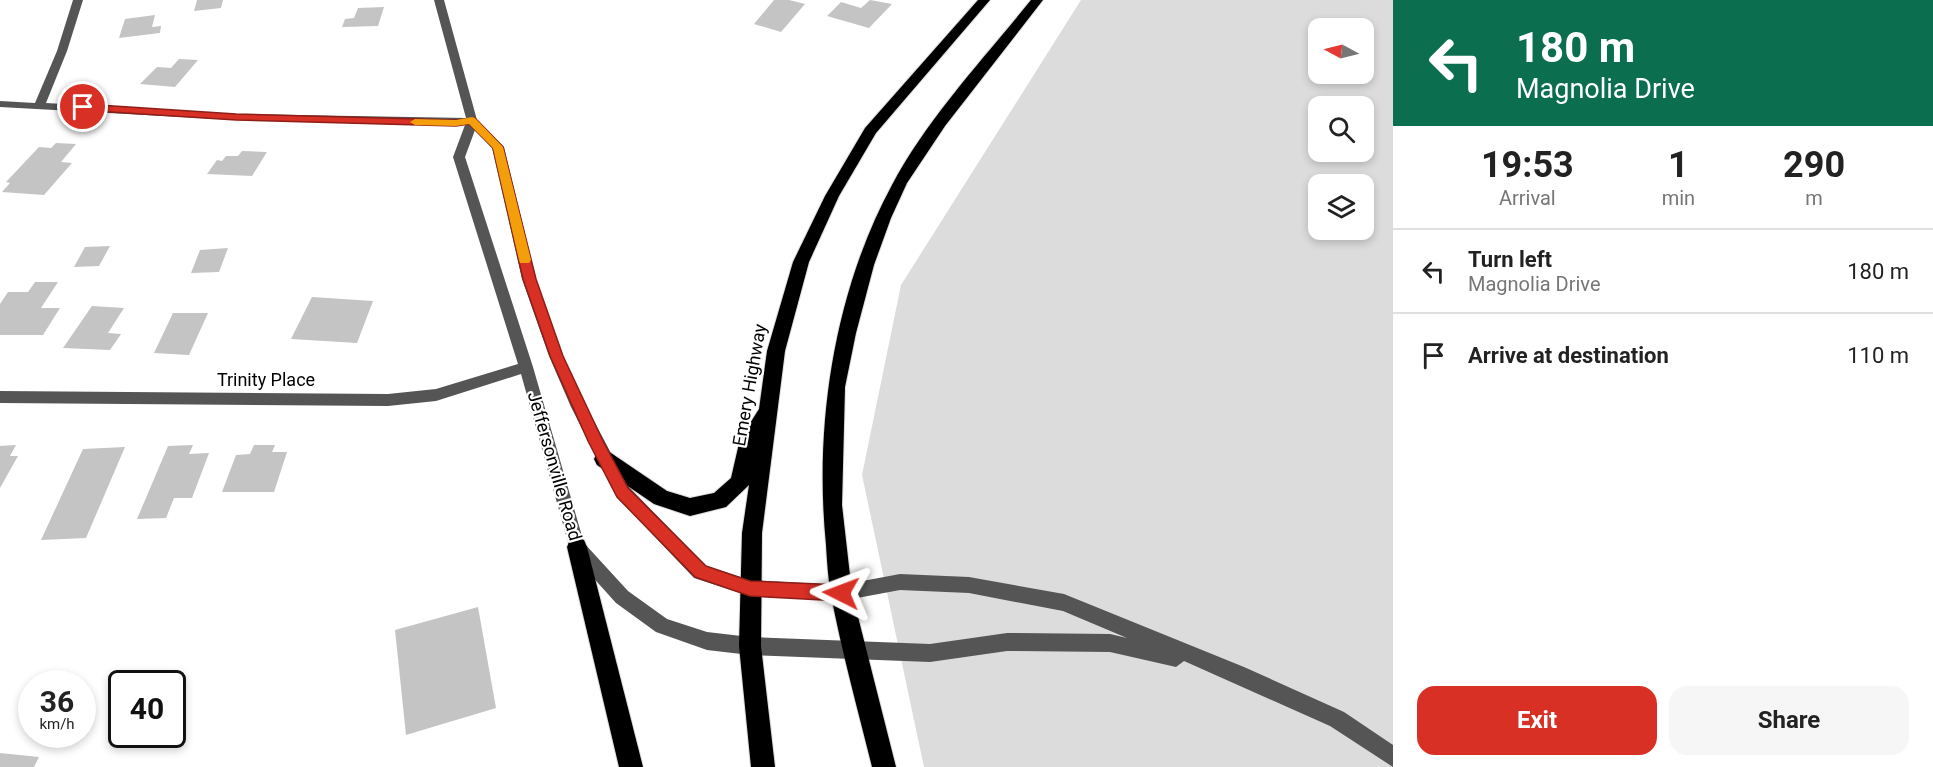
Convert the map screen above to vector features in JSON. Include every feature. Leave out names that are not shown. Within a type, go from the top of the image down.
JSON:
[{"type":"highway","name":"Emery Highway","points":[[763,767],[750,646],[752,533],[776,351],[801,262],[832,196],[870,131],[984,0]]},
{"type":"highway","points":[[884,767],[841,593],[832,506],[836,387],[847,333],[866,265],[883,218],[900,183],[921,148],[952,105],[1037,0]]},
{"type":"highway","points":[[604,459],[661,498],[690,507],[719,501],[740,482],[749,439],[768,406]]},
{"type":"highway","points":[[577,547],[631,767]]},
{"type":"street","points":[[39,106],[78,0]]},
{"type":"street","name":"Jeffersonville Road","points":[[439,0],[472,121],[498,147],[533,290],[556,356],[604,459],[623,492],[700,572],[750,588],[841,593],[900,582],[969,585],[1064,603],[1237,674]]},
{"type":"street","points":[[0,104],[236,117],[456,123],[472,121]]},
{"type":"street","name":"Jeffersonville Road","points":[[472,121],[459,157],[526,367],[577,547],[622,597],[662,626],[707,641],[750,646],[857,651],[930,653],[1007,642],[1110,644],[1148,650],[1237,674]]},
{"type":"street","name":"Trinity Place","points":[[0,397],[388,400],[436,395],[526,367]]},
{"type":"street","points":[[1237,674],[1337,719],[1393,758]]},
{"type":"shaded area","points":[[1081,0],[1393,0],[1393,767],[924,767],[862,475],[901,285]]},
{"type":"building","points":[[197,0],[223,0],[221,8],[194,11]]},
{"type":"building","points":[[774,0],[789,0],[805,4],[781,32],[754,24]]},
{"type":"building","points":[[870,0],[892,4],[869,28],[827,16],[841,2],[861,8]]},
{"type":"building","points":[[384,7],[378,26],[342,27],[345,19],[354,18],[358,8]]},
{"type":"building","points":[[155,15],[152,27],[161,26],[160,33],[119,38],[125,19]]},
{"type":"building","points":[[179,59],[198,60],[175,87],[140,84],[157,67],[171,68]]},
{"type":"building","points":[[56,143],[76,144],[61,162],[72,163],[44,195],[2,192],[10,183],[6,182],[39,147],[51,148]]},
{"type":"building","points":[[242,151],[267,152],[252,176],[207,174],[217,160],[222,161],[226,156],[238,156]]},
{"type":"building","points":[[110,246],[99,266],[74,267],[85,247]]},
{"type":"building","points":[[228,248],[219,272],[191,273],[200,250]]},
{"type":"building","points":[[35,282],[58,282],[41,308],[60,308],[43,335],[0,335],[0,304],[8,292],[28,292]]},
{"type":"building","points":[[312,297],[373,301],[357,343],[291,339]]},
{"type":"building","points":[[92,306],[124,308],[108,333],[121,334],[110,350],[63,348]]},
{"type":"building","points":[[173,313],[208,313],[189,355],[154,353]]},
{"type":"building","points":[[16,445],[10,456],[18,456],[0,488],[0,446]]},
{"type":"building","points":[[193,445],[189,454],[209,453],[192,498],[174,498],[166,518],[137,519],[168,446]]},
{"type":"building","points":[[254,445],[275,445],[272,452],[287,452],[274,492],[222,492],[236,455],[250,454]]},
{"type":"building","points":[[125,447],[86,538],[41,540],[83,449]]},
{"type":"building","points":[[478,607],[496,708],[406,735],[395,630]]},
{"type":"building","points":[[0,753],[39,757],[34,767],[0,767]]},
{"type":"slow traffic","points":[[415,122],[472,121],[498,147],[525,260]]},
{"type":"route","points":[[83,107],[236,117],[456,123],[472,121],[498,147],[529,279],[556,356],[604,459],[623,492],[700,572],[750,588],[841,593]]}]
